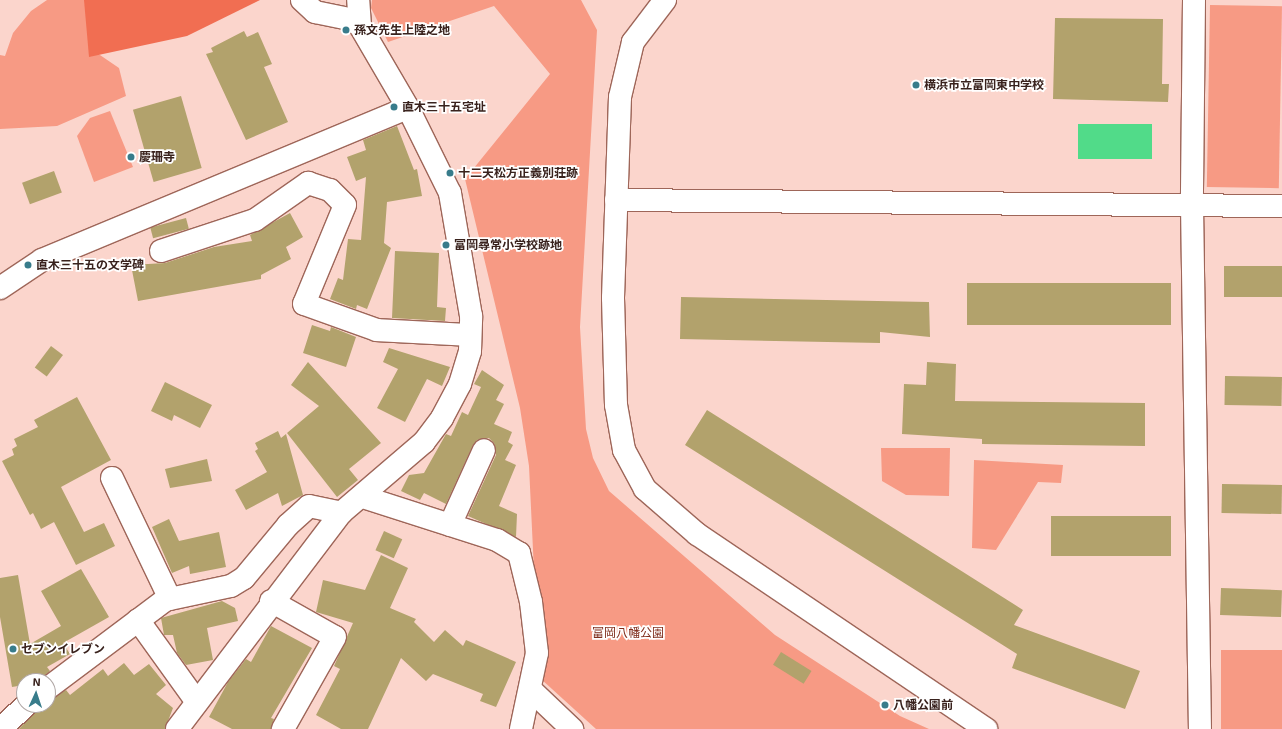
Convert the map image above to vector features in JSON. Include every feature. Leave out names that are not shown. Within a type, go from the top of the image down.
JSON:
[{"type":"street","points":[[185,727],[197,702],[271,601],[341,513],[363,496],[424,442],[442,418],[460,384],[470,335],[471,316],[450,193],[359,10],[315,12],[302,0]]},
{"type":"street","points":[[665,0],[646,22],[628,57],[619,119],[613,298],[616,405],[624,450],[645,490],[697,534],[986,729]]},
{"type":"street","points":[[1194,0],[1192,205],[1200,729]]},
{"type":"street","points":[[0,288],[42,260],[408,108]]},
{"type":"street","points":[[161,251],[255,220],[308,182],[330,190],[345,205],[304,304],[376,330],[470,335]]},
{"type":"street","points":[[616,200],[1282,206]]},
{"type":"street","points":[[450,525],[484,450]]},
{"type":"street","points":[[112,478],[170,599]]},
{"type":"street","points":[[363,496],[497,540],[519,553],[531,602],[537,653],[531,690],[521,729]]},
{"type":"street","points":[[56,682],[138,620],[170,599],[232,586],[244,578],[288,525],[309,506],[341,513]]},
{"type":"street","points":[[271,601],[335,637],[283,729]]},
{"type":"street","points":[[138,620],[197,702]]},
{"type":"street","points":[[531,690],[572,729]]},
{"type":"street","points":[[1,729],[18,713]]},
{"type":"green space","points":[[47,0],[86,0],[97,53],[119,68],[126,96],[57,126],[0,129],[0,55],[5,56],[13,33],[31,11]]},
{"type":"green space","name":"富岡八幡公園","points":[[372,0],[581,0],[597,30],[580,327],[586,429],[593,458],[609,491],[775,635],[900,716],[929,729],[596,729],[530,669],[536,613],[529,466],[520,408],[465,179],[550,74],[494,6],[388,42],[371,8]]},
{"type":"green space","points":[[1210,5],[1282,6],[1279,188],[1207,187]]},
{"type":"green space","points":[[110,111],[133,167],[94,182],[77,136],[90,118]]},
{"type":"green space","points":[[881,448],[950,448],[949,496],[906,495],[882,481]]},
{"type":"green space","points":[[974,460],[1063,465],[1061,483],[1038,482],[996,550],[972,548]]},
{"type":"green space","points":[[1221,650],[1282,650],[1282,729],[1221,729]]},
{"type":"shaded area","points":[[84,0],[260,0],[187,36],[89,57]]},
{"type":"shaded area","points":[[1078,124],[1152,124],[1152,159],[1078,159]]},
{"type":"building","points":[[1055,18],[1163,19],[1162,84],[1169,84],[1168,102],[1053,99]]},
{"type":"building","points":[[244,31],[247,37],[258,32],[272,64],[264,67],[288,122],[246,140],[206,54],[213,52],[211,48]]},
{"type":"building","points":[[181,96],[202,168],[154,182],[133,110]]},
{"type":"building","points":[[397,126],[414,170],[417,169],[422,196],[387,202],[384,243],[391,248],[367,309],[357,305],[356,309],[330,299],[338,278],[343,280],[348,239],[361,240],[366,177],[356,181],[347,157],[366,150],[363,140]]},
{"type":"building","points":[[54,171],[62,193],[30,204],[22,183]]},
{"type":"building","points":[[290,213],[303,237],[286,247],[291,259],[261,275],[261,279],[138,301],[131,265],[165,263],[214,247],[252,241],[250,235]]},
{"type":"building","points":[[186,218],[189,229],[153,238],[150,228]]},
{"type":"building","points":[[395,251],[439,253],[437,307],[446,308],[445,321],[392,318]]},
{"type":"building","points":[[1224,266],[1282,266],[1282,297],[1224,297]]},
{"type":"building","points":[[967,283],[1171,283],[1171,325],[967,325]]},
{"type":"building","points":[[681,297],[929,302],[930,337],[880,332],[880,343],[680,339]]},
{"type":"building","points":[[312,325],[330,331],[331,327],[356,337],[346,367],[303,353]]},
{"type":"building","points":[[51,346],[63,355],[47,377],[35,368]]},
{"type":"building","points":[[389,348],[450,367],[442,386],[427,379],[405,422],[377,408],[398,369],[383,362]]},
{"type":"building","points":[[308,362],[381,443],[349,469],[358,480],[337,497],[287,433],[319,406],[291,385]]},
{"type":"building","points":[[927,362],[956,364],[955,401],[1145,403],[1145,446],[982,444],[982,439],[902,434],[904,384],[926,385]]},
{"type":"building","points":[[482,370],[504,385],[496,400],[504,404],[494,424],[512,432],[508,442],[513,445],[505,460],[516,465],[499,506],[517,514],[516,537],[468,516],[496,455],[494,443],[489,438],[477,440],[473,445],[446,504],[424,493],[420,500],[401,491],[409,475],[424,473],[446,434],[451,436],[462,412],[468,415],[481,387],[474,384]]},
{"type":"building","points":[[1225,376],[1282,377],[1281,406],[1224,405]]},
{"type":"building","points":[[165,382],[212,405],[200,428],[174,415],[172,421],[151,411]]},
{"type":"building","points":[[77,397],[111,460],[61,487],[84,532],[104,523],[115,546],[76,565],[54,522],[41,529],[33,513],[30,515],[2,461],[14,455],[12,449],[17,446],[14,439],[38,427],[34,420]]},
{"type":"building","points":[[707,410],[1023,610],[1014,625],[1140,671],[1125,709],[1012,668],[1017,654],[685,445]]},
{"type":"building","points":[[278,431],[281,438],[286,434],[303,495],[282,506],[278,493],[246,510],[235,490],[267,472],[255,451],[258,449],[255,443]]},
{"type":"building","points":[[207,459],[212,481],[170,488],[165,469]]},
{"type":"building","points":[[1222,484],[1282,485],[1281,514],[1221,513]]},
{"type":"building","points":[[1051,516],[1171,516],[1171,556],[1051,556]]},
{"type":"building","points":[[169,519],[179,541],[219,532],[226,567],[190,574],[189,566],[172,573],[152,527]]},
{"type":"building","points":[[384,531],[402,539],[394,558],[375,550]]},
{"type":"building","points":[[381,555],[408,568],[390,608],[416,619],[414,622],[434,642],[445,630],[463,646],[466,640],[516,662],[496,707],[480,701],[483,694],[433,674],[426,681],[401,658],[368,729],[341,729],[316,715],[340,669],[334,666],[353,623],[316,612],[323,580],[365,590]]},
{"type":"building","points":[[81,569],[109,617],[63,643],[70,654],[47,667],[50,671],[48,673],[16,673],[16,686],[12,687],[0,617],[0,578],[18,575],[30,644],[61,626],[41,591]]},
{"type":"building","points":[[1221,588],[1282,590],[1281,617],[1220,615]]},
{"type":"building","points":[[222,601],[235,608],[238,621],[207,628],[213,660],[186,665],[177,653],[173,635],[164,635],[161,618]]},
{"type":"building","points":[[271,626],[312,648],[271,718],[274,719],[271,729],[232,729],[209,717],[228,682],[246,659],[251,662]]},
{"type":"building","points":[[781,652],[812,671],[804,684],[773,665]]},
{"type":"building","points":[[124,663],[134,675],[149,664],[166,685],[156,694],[173,708],[165,729],[19,729],[34,713],[56,713],[56,696],[66,690],[70,695],[103,669],[108,676]]},
{"type":"place","name":"孫文先生上陸之地","points":[[346,30]]},
{"type":"place","name":"横浜市立富岡東中学校","points":[[916,85]]},
{"type":"place","name":"直木三十五宅址","points":[[394,107]]},
{"type":"place","name":"慶珊寺","points":[[131,157]]},
{"type":"place","name":"十二天松方正義別荘跡","points":[[450,173]]},
{"type":"place","name":"富岡尋常小学校跡地","points":[[446,245]]},
{"type":"place","name":"直木三十五の文学碑","points":[[28,265]]},
{"type":"place","name":"セブンイレブン","points":[[13,649]]},
{"type":"place","name":"八幡公園前","points":[[885,705]]}]
